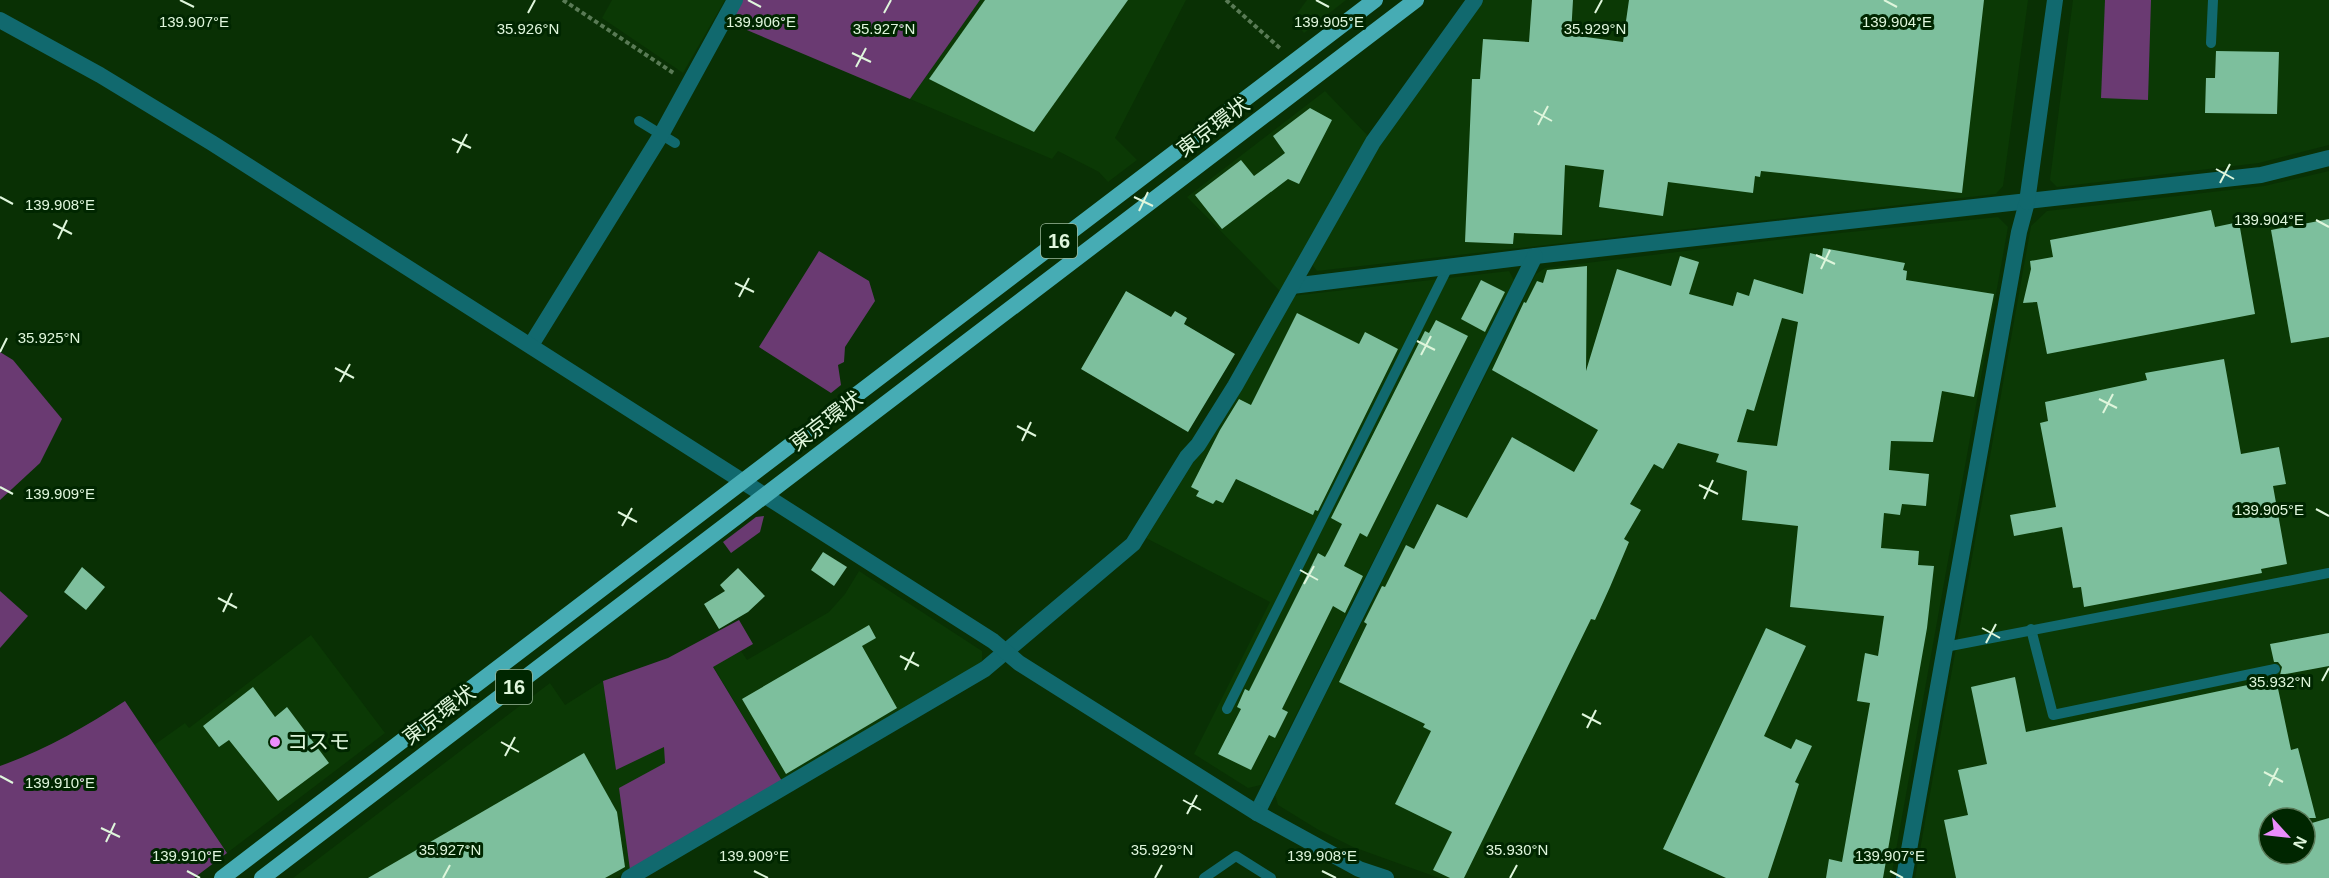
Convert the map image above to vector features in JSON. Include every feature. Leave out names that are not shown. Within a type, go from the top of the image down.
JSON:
[{"type":"highway","name":"東京環状","points":[[222,878],[1375,0]]},
{"type":"highway","name":"東京環状","points":[[262,878],[1416,0]]},
{"type":"street","points":[[531,345],[668,139],[689,83],[735,0]]},
{"type":"street","points":[[629,878],[985,669],[1133,544],[1187,457],[1198,445],[1229,396],[1373,142],[1475,0]]},
{"type":"street","points":[[1904,878],[2019,232],[2027,202],[2055,0]]},
{"type":"street","points":[[0,20],[100,75],[212,143],[974,629],[1019,663],[1257,813],[1359,869],[1386,878]]},
{"type":"street","points":[[1292,286],[1535,256],[2261,176],[2329,158]]},
{"type":"street","points":[[1257,813],[1535,256]]},
{"type":"lane","points":[[2211,43],[2213,0]]},
{"type":"lane","points":[[639,122],[668,139]]},
{"type":"lane","points":[[1227,709],[1448,267]]},
{"type":"lane","points":[[1945,647],[2329,573]]},
{"type":"lane","points":[[2031,630],[2053,715],[2275,669]]},
{"type":"lane","points":[[1204,878],[1236,856],[1271,878]]},
{"type":"path","points":[[563,0],[689,83]]},
{"type":"path","points":[[1226,0],[1295,61]]},
{"type":"shaded area","points":[[612,0],[725,0],[683,73],[602,18]]},
{"type":"shaded area","points":[[741,0],[980,0],[910,99],[728,22]]},
{"type":"shaded area","points":[[980,0],[1186,0],[1115,138],[1137,160],[1108,182],[1099,172],[1058,151],[1052,159],[910,99]]},
{"type":"shaded area","points":[[1307,0],[1346,0],[1304,33],[1293,19]]},
{"type":"shaded area","points":[[1482,0],[2028,0],[2003,186],[1996,194],[1317,271],[1311,263],[1375,151]]},
{"type":"shaded area","points":[[2073,0],[2329,0],[2329,145],[2259,163],[2057,187],[2050,180]]},
{"type":"shaded area","points":[[2105,0],[2151,0],[2148,100],[2101,98]]},
{"type":"shaded area","points":[[1325,91],[1369,137],[1281,292],[1187,197]]},
{"type":"shaded area","points":[[2329,171],[2329,878],[1915,878],[2031,226],[2047,211],[2264,186]]},
{"type":"shaded area","points":[[1998,217],[2008,227],[1891,878],[1439,878],[1353,847],[1317,829],[1278,805],[1275,795],[1536,274],[1545,268],[1801,237]]},
{"type":"shaded area","points":[[819,251],[869,281],[875,301],[845,347],[844,362],[838,365],[841,385],[831,393],[759,347]]},
{"type":"shaded area","points":[[1509,271],[1514,280],[1261,785],[1248,788],[1194,754],[1270,602],[1146,538],[1250,371],[1292,296]]},
{"type":"shaded area","points":[[0,352],[13,360],[62,419],[40,463],[0,500]]},
{"type":"shaded area","points":[[764,516],[760,532],[731,553],[723,542],[756,517]]},
{"type":"shaded area","points":[[859,571],[982,651],[982,662],[782,781],[713,666],[741,651],[747,660],[829,612],[845,594]]},
{"type":"shaded area","points":[[0,591],[28,616],[0,648]]},
{"type":"shaded area","points":[[739,620],[753,644],[713,667],[782,781],[630,870],[619,788],[665,763],[664,747],[616,770],[603,681],[668,658]]},
{"type":"shaded area","points":[[311,635],[385,733],[227,853],[154,745],[185,723],[189,728]]},
{"type":"shaded area","points":[[603,681],[616,770],[664,746],[666,763],[630,870],[616,878],[293,878],[550,683],[565,705]]},
{"type":"shaded area","points":[[125,701],[227,853],[194,878],[0,878],[0,766],[64,737]]},
{"type":"building","points":[[985,0],[1128,0],[1034,132],[929,79]]},
{"type":"building","points":[[1532,0],[1573,0],[1571,35],[1623,42],[1629,0],[1984,0],[1962,193],[1761,171],[1760,177],[1755,176],[1753,193],[1668,182],[1663,216],[1599,207],[1604,170],[1565,165],[1562,235],[1514,233],[1513,244],[1465,242],[1472,79],[1480,79],[1483,39],[1529,42]]},
{"type":"building","points":[[2216,51],[2279,52],[2277,114],[2205,113],[2206,78],[2215,78]]},
{"type":"building","points":[[1310,108],[1332,120],[1299,184],[1288,179],[1222,229],[1195,195],[1241,160],[1254,176],[1285,153],[1273,136]]},
{"type":"building","points":[[2211,210],[2215,227],[2239,222],[2255,314],[2047,354],[2037,302],[2023,303],[2031,269],[2030,261],[2053,257],[2050,240]]},
{"type":"building","points":[[2329,219],[2329,337],[2291,343],[2271,230]]},
{"type":"building","points":[[1823,248],[1905,263],[1903,270],[1907,271],[1906,280],[1994,294],[1974,397],[1942,391],[1933,442],[1891,441],[1889,470],[1929,474],[1926,506],[1902,504],[1900,515],[1884,513],[1881,548],[1919,551],[1918,565],[1934,566],[1927,628],[1883,878],[1826,878],[1829,859],[1842,862],[1870,703],[1857,701],[1865,653],[1878,656],[1884,616],[1790,607],[1798,526],[1742,520],[1747,471],[1716,462],[1719,454],[1678,443],[1663,469],[1654,464],[1630,504],[1641,510],[1624,539],[1629,542],[1610,587],[1595,620],[1591,619],[1464,878],[1450,878],[1433,870],[1452,832],[1395,804],[1431,731],[1423,727],[1425,724],[1339,682],[1367,624],[1364,622],[1382,586],[1385,587],[1406,545],[1414,549],[1437,504],[1467,518],[1512,437],[1574,472],[1598,430],[1492,370],[1524,302],[1526,303],[1537,281],[1543,283],[1547,270],[1587,266],[1586,371],[1617,269],[1671,286],[1680,256],[1699,262],[1689,294],[1733,306],[1737,292],[1749,296],[1754,279],[1803,294],[1810,253],[1822,256]],"holes":[[[1782,318],[1798,322],[1777,446],[1737,442],[1747,409],[1754,411]]]},
{"type":"building","points":[[1481,280],[1505,292],[1485,332],[1461,319]]},
{"type":"building","points":[[1126,291],[1171,317],[1175,311],[1187,318],[1184,324],[1235,354],[1188,432],[1081,369]]},
{"type":"building","points":[[1297,313],[1359,344],[1365,332],[1398,349],[1318,511],[1315,510],[1313,515],[1236,479],[1223,503],[1216,500],[1213,504],[1196,496],[1199,491],[1191,487],[1220,430],[1239,399],[1251,405]]},
{"type":"building","points":[[1436,320],[1468,336],[1367,537],[1360,533],[1344,566],[1363,576],[1345,613],[1333,606],[1282,709],[1288,712],[1275,738],[1269,735],[1251,770],[1218,754],[1241,709],[1237,707],[1245,689],[1249,691],[1318,553],[1325,557],[1329,550],[1342,524],[1331,518],[1425,331],[1429,333]]},
{"type":"building","points":[[2224,359],[2241,454],[2279,447],[2286,484],[2273,486],[2287,564],[2261,569],[2262,573],[2084,607],[2081,587],[2073,588],[2062,527],[2014,536],[2010,515],[2056,507],[2040,423],[2048,421],[2045,402],[2147,380],[2145,373]]},
{"type":"building","points":[[823,552],[847,567],[834,586],[811,570]]},
{"type":"building","points":[[82,567],[105,587],[86,610],[64,592]]},
{"type":"building","points":[[738,568],[765,596],[748,612],[719,629],[704,604],[725,591],[720,585]]},
{"type":"building","points":[[869,625],[876,638],[862,646],[897,708],[786,774],[742,699]]},
{"type":"building","points":[[1766,628],[1806,646],[1764,736],[1791,749],[1796,739],[1812,746],[1795,782],[1799,784],[1768,878],[1726,878],[1663,849]]},
{"type":"building","points":[[2329,633],[2329,666],[2280,675],[2282,667],[2278,662],[2274,662],[2270,644]]},
{"type":"building","points":[[2015,677],[2026,732],[2276,679],[2291,750],[2298,748],[2313,806],[2257,806],[2257,866],[2317,866],[2317,822],[2329,818],[2329,878],[1956,878],[1944,820],[1968,815],[1958,770],[1987,764],[1971,687]]},
{"type":"building","name":"コスモ","points":[[253,687],[275,717],[287,707],[329,763],[278,801],[229,740],[219,747],[203,726]]},
{"type":"building","points":[[584,753],[617,812],[625,867],[605,878],[368,878]]},
{"type":"place","name":"コスモ","points":[[275,742]]}]
